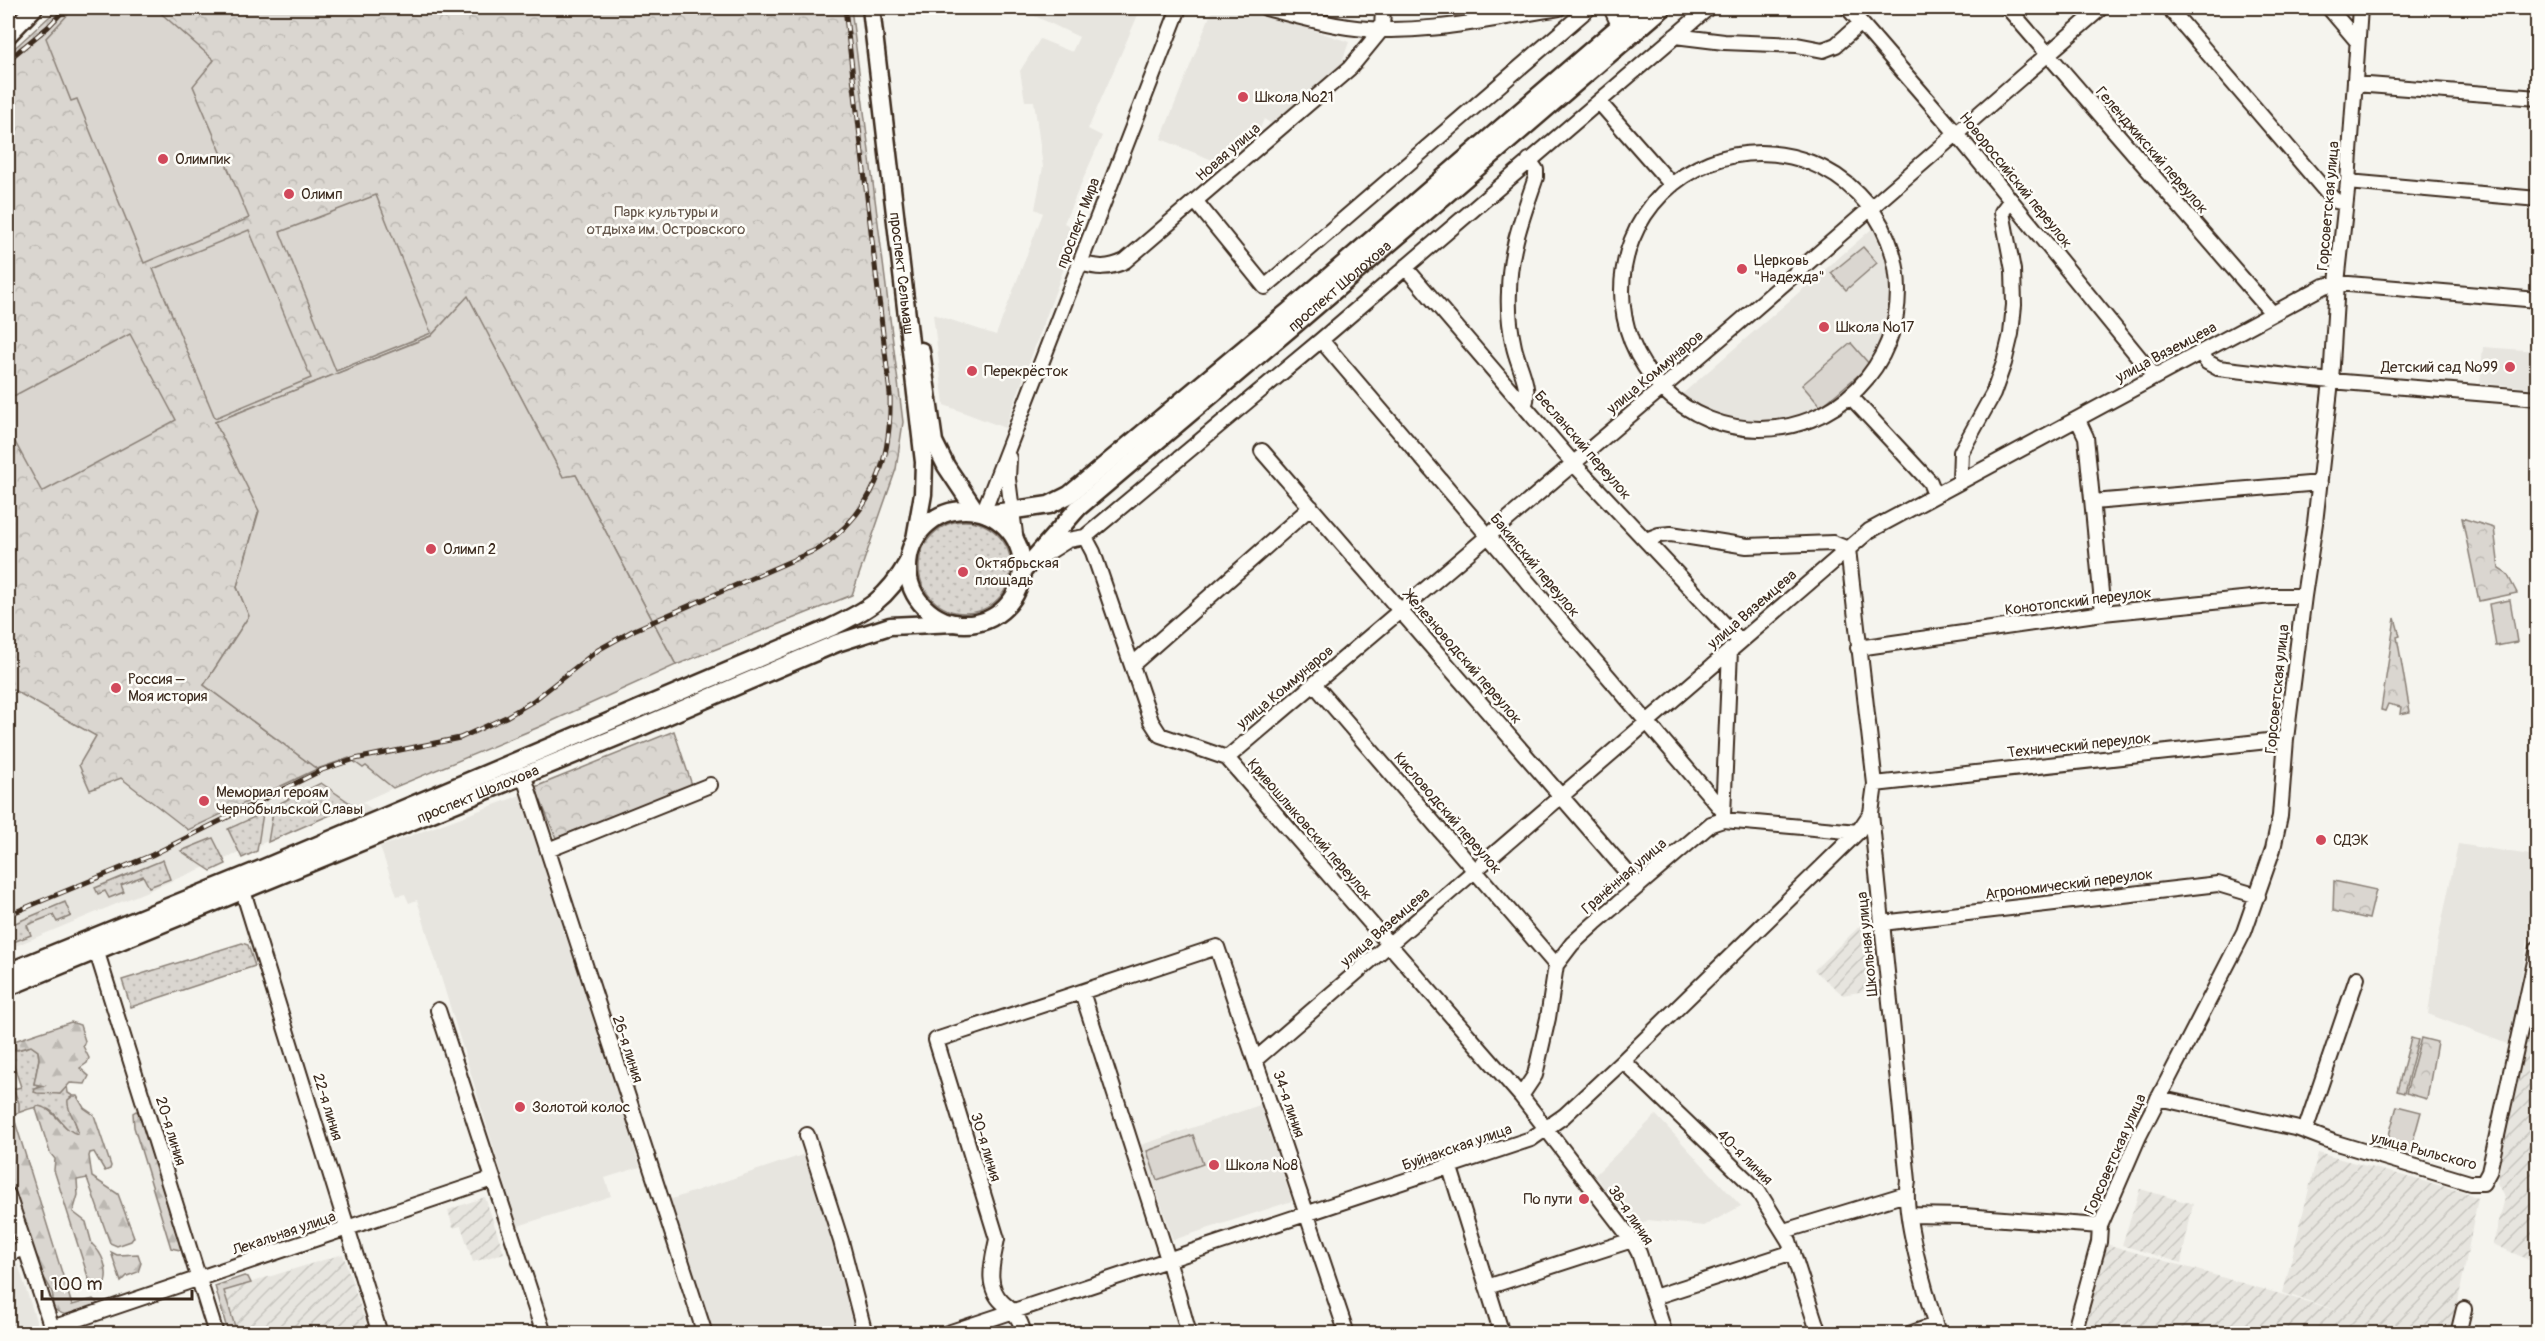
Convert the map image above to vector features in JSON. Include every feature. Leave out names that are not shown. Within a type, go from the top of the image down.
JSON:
[{"type":"main road","points":[[8,35],[34,8]]},
{"type":"main road","name":"проспект Сельмаш","points":[[871,8],[924,462],[923,494],[915,539]]},
{"type":"main road","name":"проспект Сельмаш","points":[[880,8],[934,442],[942,460],[982,513]]},
{"type":"main road","name":"проспект Шолохова","points":[[982,513],[1011,512],[1049,505],[1076,490],[1289,311],[1640,8]]},
{"type":"main road","name":"проспект Шолохова","points":[[1026,566],[1076,509],[1298,322],[1663,8]]},
{"type":"main road","points":[[955,511],[982,513],[1000,522],[1016,542],[1026,566],[1012,598],[997,614],[973,623],[955,623],[932,614],[918,600],[909,578],[908,562],[915,539],[927,524],[942,514],[955,511]]},
{"type":"main road","name":"проспект Шолохова","points":[[8,987],[94,945],[269,866],[830,628],[858,614],[881,598],[891,589],[908,562]]},
{"type":"main road","name":"проспект Шолохова","points":[[8,972],[94,945],[243,891],[864,633],[890,626],[955,623]]},
{"type":"street","name":"проспект Мира","points":[[982,513],[1009,450],[1179,8]]},
{"type":"street","points":[[1266,8],[1348,27],[1382,28],[1456,24],[1559,8]]},
{"type":"street","points":[[1382,28],[1383,8]]},
{"type":"street","points":[[1196,202],[1265,287],[1589,8]]},
{"type":"street","points":[[1611,8],[1619,25]]},
{"type":"street","points":[[1026,566],[1068,540],[1087,535],[1321,340],[1708,8]]},
{"type":"street","name":"Новороссийский переулок","points":[[1848,8],[1956,133],[2155,376]]},
{"type":"street","name":"Геленджикский переулок","points":[[2008,8],[2272,313]]},
{"type":"street","name":"улица Коммунаров","points":[[1227,758],[1871,209],[2101,8]]},
{"type":"street","points":[[2169,8],[2329,195],[2344,203]]},
{"type":"street","points":[[2329,8],[2357,41]]},
{"type":"street","name":"Горсоветская улица","points":[[2074,1334],[2099,1242],[2100,1226],[2139,1136],[2244,932],[2273,849],[2282,811],[2286,739],[2320,483],[2331,381],[2360,8]]},
{"type":"street","points":[[1675,36],[1724,42],[1797,45],[1823,50],[1836,45],[1861,23]]},
{"type":"street","name":"Новая улица","points":[[1080,263],[1098,268],[1112,267],[1125,261],[1350,68],[1382,28]]},
{"type":"street","points":[[2355,84],[2538,98]]},
{"type":"street","points":[[1599,102],[1672,185]]},
{"type":"street","points":[[1751,153],[1775,154],[1803,160],[1831,173],[1852,188],[1871,209],[1884,229],[1895,260],[1898,290],[1894,325],[1883,355],[1866,381],[1835,407],[1811,420],[1783,427],[1755,429],[1728,426],[1704,418],[1677,402],[1647,372],[1631,342],[1622,303],[1623,271],[1630,244],[1642,219],[1656,200],[1672,185],[1694,170],[1718,159],[1751,153]]},
{"type":"street","points":[[1525,404],[1528,396],[1527,389],[1514,347],[1509,293],[1514,242],[1536,177],[1536,170],[1529,160]]},
{"type":"street","points":[[2348,182],[2538,199]]},
{"type":"street","points":[[1960,480],[1961,452],[1993,394],[2011,334],[2013,270],[2002,212],[2011,200]]},
{"type":"street","name":"Бесланский переулок","points":[[1405,267],[1574,463],[1646,540],[1735,645]]},
{"type":"street","points":[[2337,283],[2538,300]]},
{"type":"street","name":"улица Вяземцева","points":[[1256,1059],[1869,531],[1960,480],[2078,420],[2272,313],[2324,286],[2337,283]]},
{"type":"street","name":"Бакинский переулок","points":[[1321,340],[1488,534],[1723,815]]},
{"type":"street","points":[[2201,353],[2207,362],[2218,369],[2538,398]]},
{"type":"street","points":[[1850,396],[1930,482],[1935,495]]},
{"type":"street","points":[[2078,420],[2086,437],[2103,613]]},
{"type":"street","name":"проспект Мира","points":[[1009,450],[1008,479],[1016,542]]},
{"type":"street","name":"Железноводский переулок","points":[[1262,451],[1638,885]]},
{"type":"street","points":[[2092,502],[2320,483]]},
{"type":"street","points":[[1132,665],[1311,507]]},
{"type":"street","name":"Кривошлыковский переулок","points":[[1076,509],[1151,722],[1160,735],[1227,758],[1521,1096],[1546,1129]]},
{"type":"street","points":[[1646,540],[1659,535],[1671,534],[1747,546],[1833,543],[1848,549]]},
{"type":"street","name":"Школьная улица","points":[[1848,549],[1875,784],[1870,813],[1908,1181],[1906,1194],[1937,1329]]},
{"type":"street","name":"Конотопский переулок","points":[[1858,648],[2103,613],[2272,596],[2304,596]]},
{"type":"street","points":[[1735,645],[1723,815],[1857,832]]},
{"type":"street","name":"Кисловодский переулок","points":[[1314,684],[1557,965]]},
{"type":"street","name":"Технический переулок","points":[[1875,784],[2286,739]]},
{"type":"street","name":"26-я линия","points":[[522,774],[705,1334]]},
{"type":"street","points":[[548,850],[710,785]]},
{"type":"street","name":"Буйнакская улица","points":[[945,1334],[1531,1139],[1564,1116],[1623,1061],[1857,832],[1870,813]]},
{"type":"street","name":"Гранённая улица","points":[[1521,1096],[1535,1075],[1557,965],[1572,944],[1638,885],[1723,815]]},
{"type":"street","name":"Агрономический переулок","points":[[1882,923],[2218,884],[2258,896]]},
{"type":"street","name":"22-я линия","points":[[243,891],[380,1334]]},
{"type":"street","name":"20-я линия","points":[[94,945],[216,1334]]},
{"type":"street","name":"34-я линия","points":[[1082,992],[1217,947],[1347,1334]]},
{"type":"street","name":"улица Рыльского","points":[[2158,1098],[2305,1131],[2333,1143],[2470,1183],[2483,1183],[2489,1172],[2538,948]]},
{"type":"street","points":[[2305,1131],[2357,978]]},
{"type":"street","points":[[1082,992],[1168,1259],[1189,1334]]},
{"type":"street","name":"30-я линия","points":[[1024,1334],[1020,1318],[1001,1302],[992,1284],[991,1272],[997,1239],[936,1040],[1082,992]]},
{"type":"street","points":[[438,1010],[544,1334]]},
{"type":"street","name":"40-я линия","points":[[1623,1061],[1758,1191],[1784,1231],[1793,1252],[1819,1334]]},
{"type":"street","name":"38-я линия","points":[[1546,1129],[1632,1240],[1639,1253],[1665,1334]]},
{"type":"street","points":[[807,1135],[841,1241],[864,1334]]},
{"type":"street","points":[[1450,1167],[1502,1334]]},
{"type":"street","name":"Лекальная улица","points":[[53,1331],[492,1179]]},
{"type":"street","points":[[1784,1231],[1906,1194]]},
{"type":"street","points":[[8,1195],[53,1331]]},
{"type":"street","points":[[1910,1215],[1964,1216],[2100,1226]]},
{"type":"street","points":[[1487,1287],[1632,1240]]},
{"type":"street","points":[[8,1254],[25,1248]]},
{"type":"street","points":[[1654,1297],[1793,1252]]},
{"type":"street","points":[[2458,1334],[2464,1309]]},
{"type":"street","points":[[1909,1334],[1937,1329]]},
{"type":"shaded area","points":[[1018,8],[1141,8],[1088,129],[1102,136],[1064,223],[1078,230],[1005,428],[944,405],[933,314],[996,335],[1043,213],[1035,209],[1043,167],[1034,101],[1025,101],[1020,71],[1040,39],[1072,52],[1079,37]]},
{"type":"shaded area","name":"Школа №21","points":[[1213,8],[1246,8],[1349,42],[1343,59],[1348,61],[1275,126],[1264,119],[1252,148],[1227,166],[1161,139]]},
{"type":"shaded area","name":"Школа №17","points":[[1874,227],[1890,265],[1894,293],[1891,320],[1877,359],[1852,391],[1828,408],[1802,420],[1760,425],[1718,417],[1681,395]]},
{"type":"shaded area","name":"Детский сад №99","points":[[2483,347],[2537,351],[2537,388],[2480,383]]},
{"type":"shaded area","points":[[8,449],[317,769],[355,756],[393,788],[362,802],[377,813],[368,817],[352,806],[8,949]]},
{"type":"shaded area","points":[[529,792],[640,1167],[605,1178],[611,1196],[518,1226],[417,900],[409,903],[405,894],[397,896],[380,847]]},
{"type":"shaded area","points":[[2458,844],[2537,856],[2537,886],[2510,1045],[2428,1014],[2438,940]]},
{"type":"shaded area","points":[[1866,920],[1874,989],[1843,995],[1814,970]]},
{"type":"shaded area","points":[[2531,994],[2537,995],[2537,1258],[2529,1260],[2493,1244],[2505,1198],[2497,1183]]},
{"type":"shaded area","name":"Школа №8","points":[[1260,1105],[1292,1201],[1173,1240],[1141,1145]]},
{"type":"shaded area","points":[[1656,1115],[1741,1206],[1704,1226],[1648,1220],[1634,1230],[1595,1175]]},
{"type":"shaded area","points":[[808,1153],[862,1333],[708,1333],[666,1201]]},
{"type":"shaded area","points":[[2318,1153],[2464,1192],[2478,1198],[2452,1333],[2076,1334],[2099,1242],[2343,1312],[2283,1293]]},
{"type":"shaded area","points":[[2140,1189],[2193,1204],[2181,1263],[2122,1245]]},
{"type":"shaded area","points":[[485,1197],[504,1253],[473,1262],[461,1226],[453,1228],[448,1210]]},
{"type":"shaded area","points":[[343,1254],[369,1333],[237,1333],[223,1291]]},
{"type":"shaded area","points":[[18,1264],[40,1333],[8,1333],[8,1267]]},
{"type":"green space","name":"Парк культуры и отдыха им. Островского","points":[[59,8],[851,8],[903,422],[896,469],[852,595],[676,665],[576,475],[563,477],[468,297],[431,336],[215,422],[259,510],[237,587],[249,616],[204,685],[317,769],[188,830],[121,778],[90,790],[79,765],[96,736],[8,687],[8,54]]},
{"type":"green space","name":"Олимпик","points":[[74,8],[155,8],[214,60],[193,86],[249,218],[144,263],[77,99],[71,101],[46,38]]},
{"type":"green space","points":[[376,195],[431,333],[336,371],[280,232]]},
{"type":"green space","points":[[249,230],[311,378],[215,418],[153,269]]},
{"type":"green space","points":[[1863,247],[1877,263],[1846,290],[1831,273]]},
{"type":"green space","name":"Олимп 2","points":[[468,296],[563,477],[576,475],[676,665],[539,727],[393,788],[366,766],[363,768],[349,758],[317,769],[204,685],[249,616],[237,587],[259,511],[215,422],[431,336]]},
{"type":"green space","points":[[130,334],[176,420],[42,492],[8,429],[8,399]]},
{"type":"green space","points":[[1851,343],[1870,365],[1821,407],[1802,385]]},
{"type":"green space","points":[[2462,518],[2494,528],[2499,569],[2507,574],[2517,593],[2479,601]]},
{"type":"green space","points":[[956,521],[974,521],[991,528],[1004,541],[1011,558],[1011,576],[1004,593],[991,606],[974,613],[956,613],[939,606],[926,593],[919,576],[919,558],[926,541],[939,528]]},
{"type":"green space","points":[[2510,600],[2517,642],[2496,646],[2489,604]]},
{"type":"green space","points":[[2395,618],[2400,636],[2397,637],[2410,712],[2400,714],[2401,707],[2388,704],[2385,711],[2381,710]]},
{"type":"green space","points":[[674,731],[692,785],[556,838],[535,787]]},
{"type":"green space","points":[[321,783],[353,805],[268,842],[274,806]]},
{"type":"green space","points":[[263,813],[257,851],[242,858],[228,829]]},
{"type":"green space","points":[[213,838],[226,864],[211,871],[181,851]]},
{"type":"green space","points":[[163,860],[170,879],[149,887],[143,876],[121,885],[124,892],[109,898],[105,891],[98,894],[95,888]]},
{"type":"green space","points":[[2334,881],[2376,890],[2369,919],[2333,911]]},
{"type":"green space","points":[[65,902],[71,916],[57,922],[53,915],[27,925],[31,935],[11,943],[8,926]]},
{"type":"green space","points":[[242,943],[248,945],[255,966],[131,1007],[122,980]]},
{"type":"green space","points":[[71,1022],[80,1025],[85,1041],[83,1046],[89,1058],[87,1063],[80,1068],[89,1076],[85,1084],[70,1083],[60,1094],[34,1092],[35,1089],[44,1086],[34,1084],[39,1059],[38,1051],[31,1046],[16,1050],[14,1041]]},
{"type":"green space","points":[[2411,1038],[2418,1040],[2404,1093],[2397,1091]]},
{"type":"green space","points":[[2421,1038],[2437,1042],[2427,1099],[2406,1093]]},
{"type":"green space","points":[[31,1046],[38,1051],[39,1059],[34,1084],[44,1086],[35,1089],[60,1094],[67,1086],[68,1093],[73,1096],[69,1103],[78,1134],[68,1129],[56,1115],[46,1108],[35,1107],[17,1113],[13,1089],[21,1087],[10,1054],[15,1048],[18,1050]]},
{"type":"green space","points":[[13,1089],[19,1103],[19,1112],[13,1115],[72,1305],[93,1299],[97,1303],[97,1306],[74,1314],[64,1314],[52,1308],[52,1293],[39,1267],[39,1260],[25,1229],[9,1178],[8,1090]]},
{"type":"green space","points":[[77,1096],[84,1108],[94,1115],[111,1166],[105,1171],[94,1152],[90,1153],[92,1177],[118,1194],[134,1237],[131,1241],[117,1246],[110,1243],[87,1178],[77,1180],[78,1195],[73,1212],[86,1222],[92,1244],[102,1257],[105,1267],[105,1283],[97,1286],[89,1280],[54,1170],[55,1159],[50,1153],[36,1109],[37,1106],[44,1108],[72,1132],[78,1134],[68,1104],[68,1100]]},
{"type":"green space","points":[[2397,1106],[2421,1112],[2410,1152],[2386,1146]]},
{"type":"green space","points":[[136,1111],[140,1113],[185,1251],[171,1248],[134,1127],[133,1113]]},
{"type":"green space","points":[[1193,1135],[1203,1164],[1157,1180],[1147,1151]]},
{"type":"green space","points":[[111,1252],[117,1255],[138,1254],[141,1263],[138,1272],[127,1276],[121,1282]]},
{"type":"green space","points":[[244,1276],[248,1277],[251,1283],[224,1291],[237,1333],[228,1333],[215,1286]]},
{"type":"tram line","points":[[8,17],[17,8]]},
{"type":"railway","points":[[8,60],[48,27],[66,8]]},
{"type":"railway","points":[[8,915],[152,855],[322,770],[355,759],[460,738],[506,717],[533,701],[598,650],[634,630],[818,549],[853,518],[866,501],[883,462],[890,418],[890,394],[845,8]]},
{"type":"place","name":"Школа №21","points":[[1243,97]]},
{"type":"place","name":"Олимпик","points":[[163,159]]},
{"type":"place","name":"Олимп","points":[[289,194]]},
{"type":"place","name":"Церковь \"Надежда\"","points":[[1742,269]]},
{"type":"place","name":"Школа №17","points":[[1824,327]]},
{"type":"place","name":"Детский сад №99","points":[[2510,367]]},
{"type":"place","name":"Перекрёсток","points":[[972,371]]},
{"type":"place","name":"Олимп 2","points":[[431,549]]},
{"type":"place","name":"Октябрьская площадь","points":[[963,572]]},
{"type":"place","name":"Россия – Моя история","points":[[116,688]]},
{"type":"place","name":"Мемориал героям Чернобыльской Славы","points":[[204,801]]},
{"type":"place","name":"СДЭК","points":[[2321,840]]},
{"type":"place","name":"Золотой колос","points":[[520,1107]]},
{"type":"place","name":"Школа №8","points":[[1214,1165]]},
{"type":"place","name":"По пути","points":[[1584,1199]]}]
